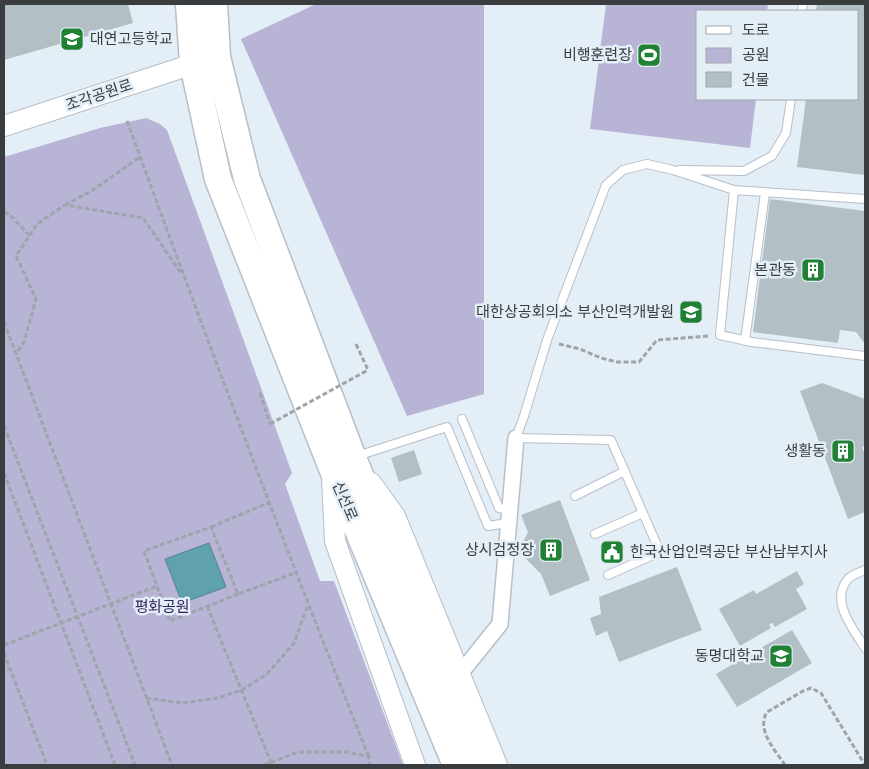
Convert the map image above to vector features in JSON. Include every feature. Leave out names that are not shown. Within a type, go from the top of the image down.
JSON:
[{"type":"highway","points":[[190,4],[193,64],[218,179],[342,463],[479,765]]},
{"type":"highway","points":[[214,4],[217,57],[247,179],[342,463]]},
{"type":"highway","name":"신선로","points":[[342,463],[456,765]]},
{"type":"main road","name":"조각공원로","points":[[4,126],[193,64]]},
{"type":"main road","points":[[342,463],[395,516],[497,765]]},
{"type":"main road","name":"신선로","points":[[342,463],[335,541],[415,765]]},
{"type":"street","points":[[459,675],[500,624],[516,438]]},
{"type":"lane","points":[[673,170],[744,170],[772,156],[786,133],[791,100]]},
{"type":"lane","points":[[608,575],[660,552],[611,440],[516,438],[546,340],[606,186],[623,170],[647,164],[673,170],[734,190],[865,199]]},
{"type":"lane","points":[[734,190],[720,335],[745,341],[865,356]]},
{"type":"lane","points":[[745,341],[765,193]]},
{"type":"lane","points":[[342,463],[448,427],[488,526],[509,516],[500,508],[462,419]]},
{"type":"lane","points":[[575,496],[625,471]]},
{"type":"lane","points":[[596,534],[643,512]]},
{"type":"lane","points":[[865,570],[848,579],[841,593],[844,613],[865,648]]},
{"type":"path","points":[[127,121],[268,503],[369,756],[369,765]]},
{"type":"path","points":[[18,351],[24,342],[36,299],[16,256],[37,224],[93,190],[140,157]]},
{"type":"path","points":[[66,205],[143,218],[184,277]]},
{"type":"path","points":[[4,212],[9,214],[29,236]]},
{"type":"path","points":[[4,322],[172,765]]},
{"type":"path","points":[[546,340],[617,362],[639,362],[657,340],[720,335]]},
{"type":"path","points":[[260,393],[270,424],[368,370],[356,344]]},
{"type":"path","points":[[4,426],[135,765]]},
{"type":"path","points":[[4,472],[115,765]]},
{"type":"path","points":[[268,503],[211,527],[144,551],[170,621],[295,573]]},
{"type":"path","points":[[211,527],[238,594]]},
{"type":"path","points":[[4,645],[157,586]]},
{"type":"path","points":[[207,606],[272,765]]},
{"type":"path","points":[[146,698],[183,703],[218,698],[242,690],[267,674],[294,643],[308,606]]},
{"type":"path","points":[[4,653],[46,765]]},
{"type":"path","points":[[785,765],[764,732],[764,717],[766,712],[811,688],[821,693],[865,765]]},
{"type":"path","points":[[264,765],[298,752],[348,752],[369,756]]},
{"type":"green space","points":[[316,4],[484,4],[484,394],[407,416],[241,39]]},
{"type":"green space","name":"비행훈련장","points":[[606,4],[768,4],[767,10],[696,10],[696,100],[756,100],[750,148],[590,129]]},
{"type":"green space","name":"평화공원","points":[[146,118],[160,124],[167,130],[292,473],[285,484],[320,581],[334,581],[403,765],[4,765],[4,157],[100,128]]},
{"type":"water","points":[[209,543],[226,587],[182,603],[165,559]]},
{"type":"building","points":[[4,4],[128,4],[133,23],[4,60]]},
{"type":"building","points":[[817,4],[865,4],[865,175],[797,167],[806,100],[859,100],[859,10],[816,10]]},
{"type":"building","name":"본관동","points":[[770,199],[865,211],[865,344],[856,332],[840,330],[838,343],[753,332]]},
{"type":"building","name":"생활동","points":[[822,383],[865,399],[865,446],[862,447],[865,455],[865,512],[848,519],[800,391]]},
{"type":"building","points":[[414,450],[422,474],[399,482],[391,458]]},
{"type":"building","name":"상시검정장","points":[[560,500],[590,580],[550,596],[541,574],[525,558],[523,542],[528,532],[521,515]]},
{"type":"building","points":[[677,567],[702,630],[619,662],[607,631],[596,636],[590,618],[601,614],[599,597]]},
{"type":"building","points":[[797,571],[804,584],[796,589],[807,609],[775,627],[772,623],[769,624],[771,628],[740,646],[719,609],[754,590],[756,594]]},
{"type":"building","points":[[792,630],[812,663],[737,707],[716,674]]},
{"type":"place","name":"대연고등학교","points":[[72,39]]},
{"type":"place","name":"비행훈련장","points":[[649,55]]},
{"type":"place","name":"본관동","points":[[813,270]]},
{"type":"place","name":"대한상공회의소 부산인력개발원","points":[[691,312]]},
{"type":"place","name":"생활동","points":[[843,451]]},
{"type":"place","name":"상시검정장","points":[[551,550]]},
{"type":"place","name":"한국산업인력공단 부산남부지사","points":[[612,552]]},
{"type":"place","name":"동명대학교","points":[[781,656]]}]
